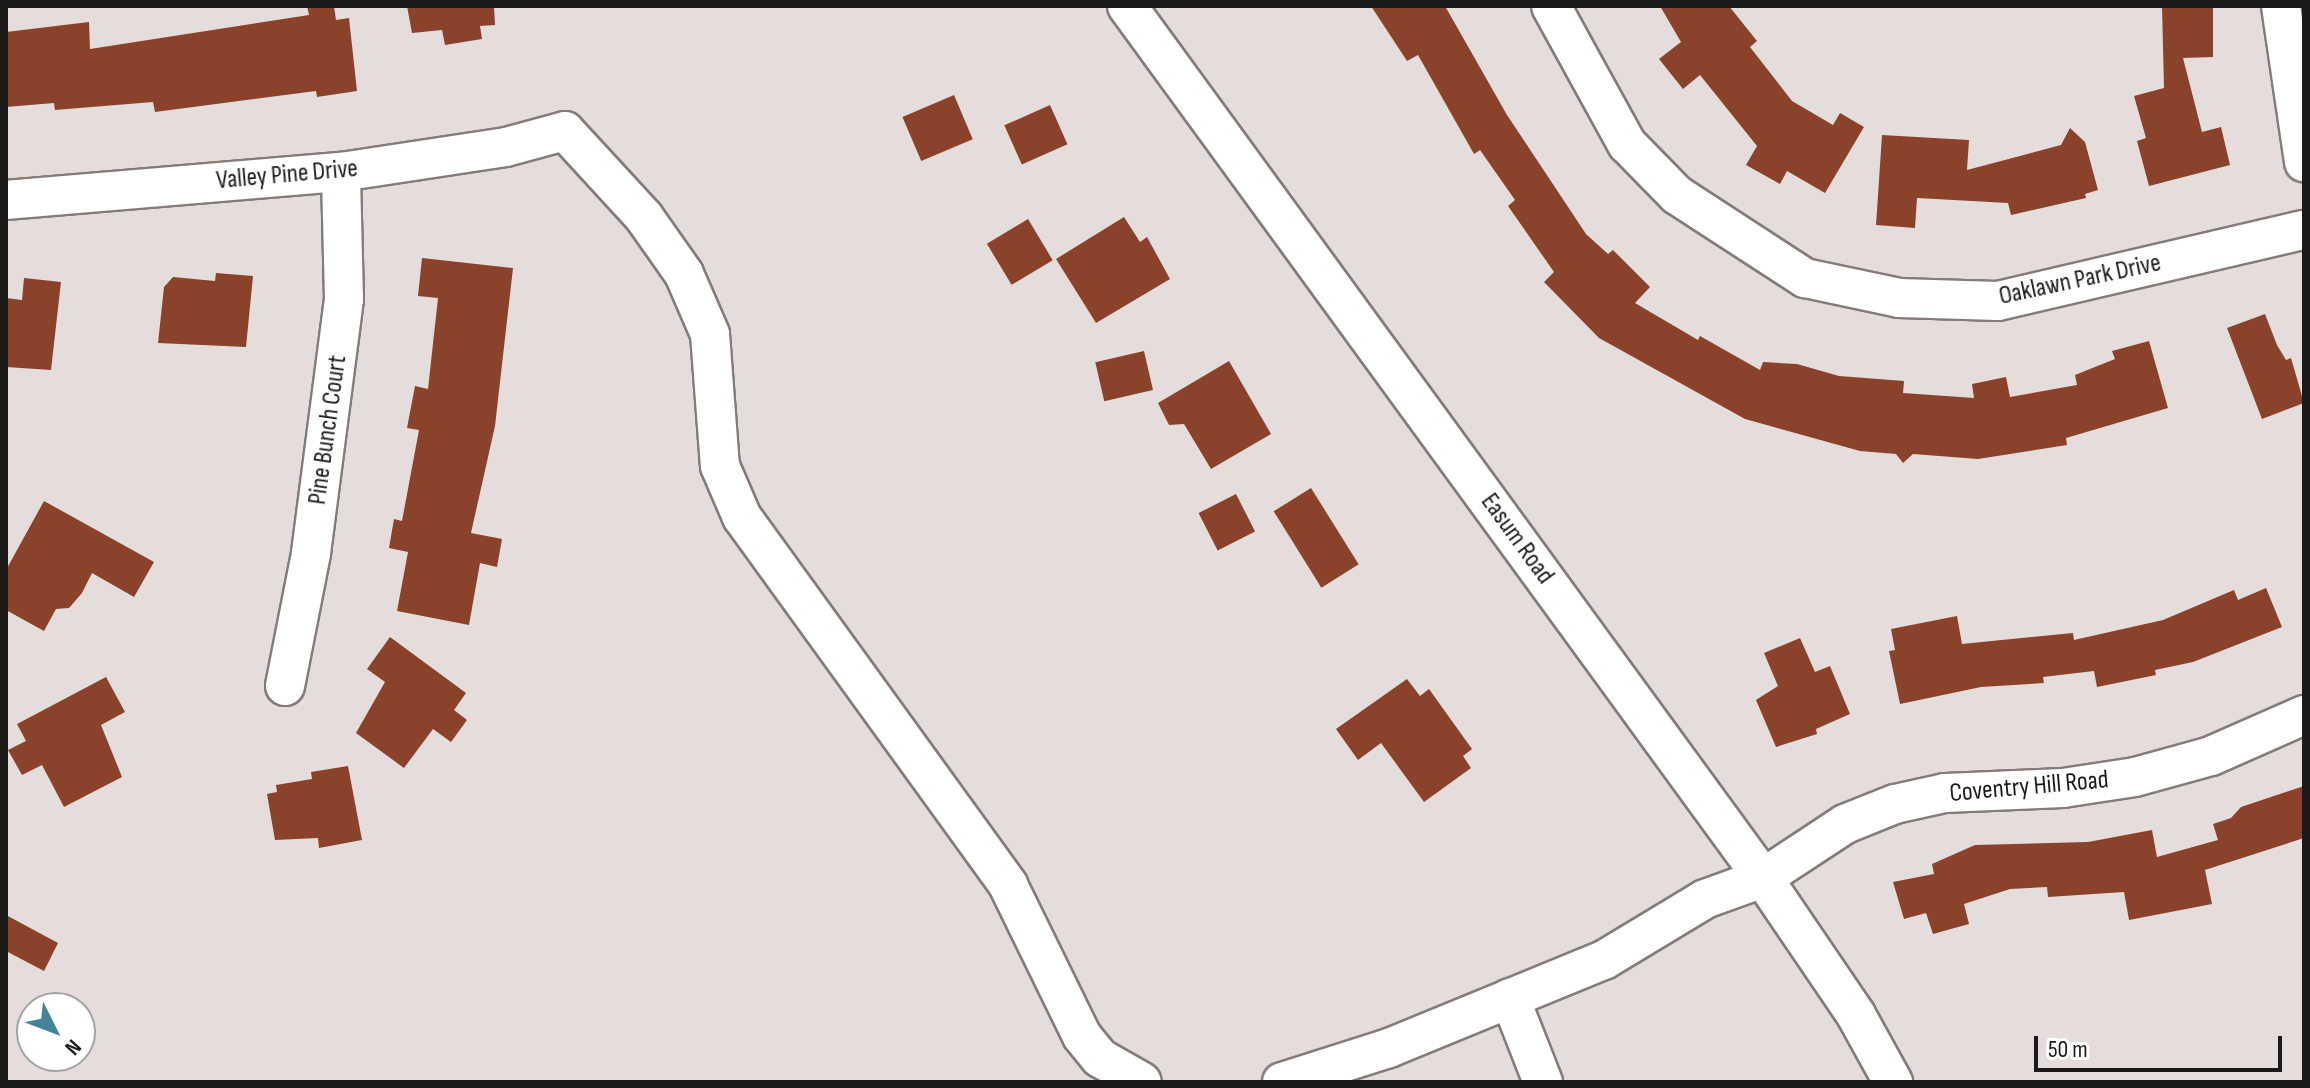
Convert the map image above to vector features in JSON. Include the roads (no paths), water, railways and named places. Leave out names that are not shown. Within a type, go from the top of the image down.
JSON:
[{"type":"street","name":"Easum Road","points":[[1127,6],[1763,878],[1856,1015],[1893,1082]]},
{"type":"street","name":"Oaklawn Park Drive","points":[[1551,6],[1627,144],[1677,195],[1805,278],[1899,298],[1998,301],[2304,230]]},
{"type":"street","points":[[2281,6],[2304,162]]},
{"type":"street","name":"Valley Pine Drive","points":[[6,200],[341,172],[506,147],[565,131],[644,217],[684,274],[710,334],[720,466],[742,517],[1008,885],[1082,1036],[1100,1058],[1142,1082]]},
{"type":"street","name":"Pine Bunch Court","points":[[285,686],[311,553],[343,314],[341,172]]},
{"type":"street","name":"Coventry Hill Road","points":[[1282,1082],[1389,1048],[1604,960],[1705,899],[1763,878],[1845,824],[1895,804],[1945,793],[2063,788],[2135,777],[2211,756],[2304,715]]},
{"type":"street","points":[[1510,998],[1543,1082]]}]
